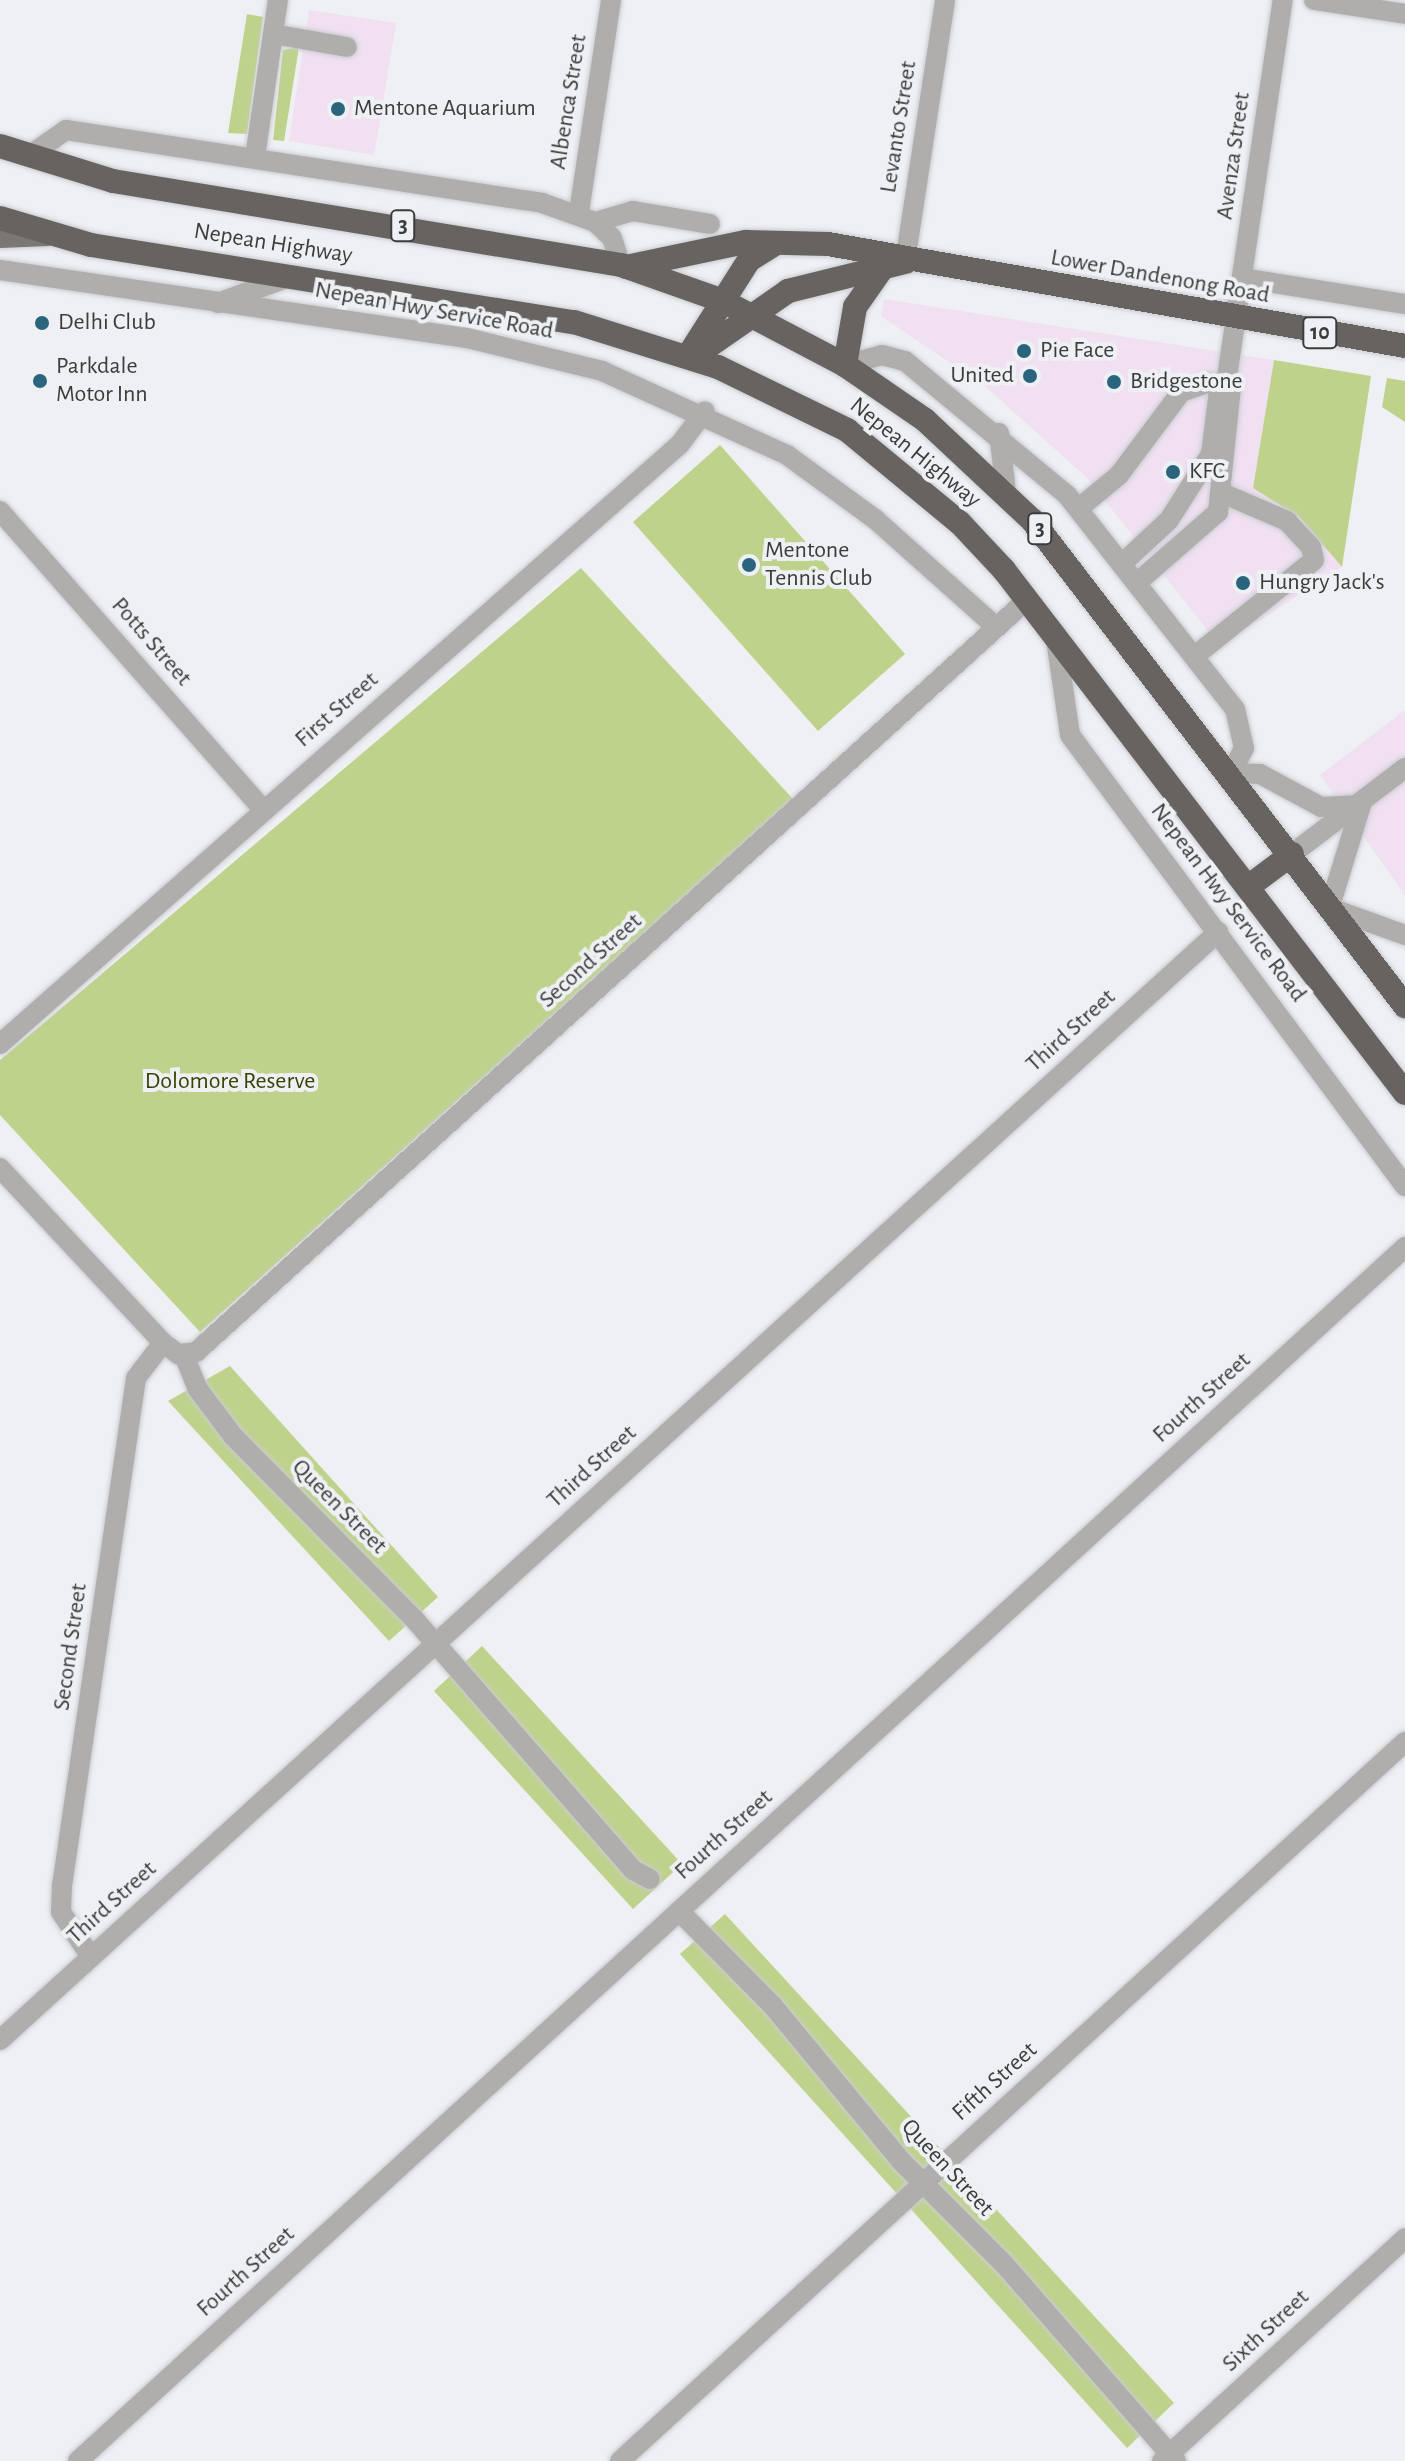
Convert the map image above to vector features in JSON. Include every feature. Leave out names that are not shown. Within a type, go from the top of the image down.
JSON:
[{"type":"highway","name":"Nepean Highway","points":[[0,146],[113,181],[623,266],[723,301],[845,365],[925,420],[1006,492],[1091,589],[1405,1006]]},
{"type":"highway","name":"Nepean Highway","points":[[0,218],[52,236],[574,322],[691,356],[857,437],[960,523],[1028,599],[1405,1093]]},
{"type":"highway","name":"Lower Dandenong Road","points":[[623,266],[734,244],[786,241],[865,249],[894,265],[1405,346]]},
{"type":"highway","points":[[691,356],[754,253],[786,241]]},
{"type":"highway","name":"Lower Dandenong Road","points":[[691,356],[750,314],[806,284],[894,265]]},
{"type":"highway","points":[[845,365],[855,307],[894,265]]},
{"type":"highway","points":[[1248,887],[1292,854]]},
{"type":"main road","points":[[0,238],[52,236]]},
{"type":"street","points":[[255,157],[278,0]]},
{"type":"street","name":"Albenca Street","points":[[587,217],[611,0]]},
{"type":"street","name":"Levanto Street","points":[[894,265],[945,0]]},
{"type":"street","name":"Avenza Street","points":[[1223,384],[1236,320],[1283,0]]},
{"type":"street","points":[[1314,0],[1405,14]]},
{"type":"street","points":[[273,34],[347,47]]},
{"type":"street","points":[[29,156],[66,130],[255,157],[587,217],[633,211],[710,224]]},
{"type":"street","points":[[587,217],[612,238],[623,266]]},
{"type":"street","name":"Nepean Hwy Service Road","points":[[0,270],[516,348],[705,411],[847,497],[996,627]]},
{"type":"street","name":"Nepean Hwy Service Road","points":[[214,304],[293,276]]},
{"type":"street","name":"Lower Dandenong Road","points":[[1242,278],[1405,304]]},
{"type":"street","points":[[845,365],[899,358],[999,433],[1079,508],[1140,580],[1239,717],[1244,751],[1231,773],[1260,774],[1321,807],[1360,802]]},
{"type":"street","points":[[1140,580],[1213,518],[1222,493],[1234,400],[1223,384]]},
{"type":"street","points":[[1079,508],[1119,475],[1181,392],[1223,384]]},
{"type":"street","points":[[1125,561],[1169,520],[1211,454],[1223,384]]},
{"type":"street","name":"First Street","points":[[0,1044],[680,444],[705,411]]},
{"type":"street","points":[[999,433],[1006,492]]},
{"type":"street","points":[[1196,655],[1314,560],[1311,547],[1287,521],[1222,493]]},
{"type":"street","name":"Potts Street","points":[[0,511],[263,809]]},
{"type":"street","name":"Second Street","points":[[184,1355],[216,1336],[1028,599]]},
{"type":"street","name":"Nepean Hwy Service Road","points":[[1055,633],[1068,731],[1405,1186]]},
{"type":"street","points":[[1292,854],[1405,768]]},
{"type":"street","points":[[1360,802],[1332,908],[1405,935]]},
{"type":"street","name":"Third Street","points":[[0,2040],[1218,932]]},
{"type":"street","points":[[0,1168],[163,1343],[184,1355]]},
{"type":"street","name":"Fourth Street","points":[[78,2461],[1405,1247]]},
{"type":"street","name":"Second Street","points":[[91,1957],[61,1912],[62,1886],[136,1378],[163,1343]]},
{"type":"street","name":"Queen Street","points":[[184,1355],[224,1426],[437,1643],[633,1870],[650,1879]]},
{"type":"street","name":"Fifth Street","points":[[620,2461],[1405,1742]]},
{"type":"street","name":"Queen Street","points":[[679,1911],[773,2006],[922,2184],[1170,2458]]},
{"type":"street","name":"Sixth Street","points":[[1170,2458],[1405,2238]]},
{"type":"shaded area","points":[[309,10],[396,23],[374,155],[289,141]]},
{"type":"shaded area","points":[[884,299],[1274,360],[1253,488],[1299,517],[1342,567],[1220,646],[1087,478],[987,388],[881,316]]},
{"type":"shaded area","points":[[1405,710],[1405,895],[1320,775]]},
{"type":"green space","points":[[247,14],[263,17],[247,134],[228,133]]},
{"type":"green space","points":[[299,47],[284,141],[273,140],[283,50]]},
{"type":"green space","points":[[1274,360],[1371,376],[1342,567],[1299,517],[1253,488]]},
{"type":"green space","points":[[1387,378],[1405,381],[1405,422],[1382,407]]},
{"type":"green space","name":"Mentone Tennis Club","points":[[720,445],[905,654],[818,731],[633,522]]},
{"type":"green space","name":"Dolomore Reserve","points":[[581,568],[793,799],[200,1332],[0,1115],[0,1060]]},
{"type":"green space","points":[[230,1366],[438,1597],[389,1641],[168,1401]]},
{"type":"green space","points":[[482,1646],[682,1864],[633,1909],[434,1691]]},
{"type":"green space","points":[[725,1914],[1174,2403],[1127,2448],[680,1954]]},
{"type":"place","name":"Mentone Aquarium","points":[[338,109]]},
{"type":"place","name":"Delhi Club","points":[[42,323]]},
{"type":"place","name":"Pie Face","points":[[1024,351]]},
{"type":"place","name":"United","points":[[1030,376]]},
{"type":"place","name":"Parkdale Motor Inn","points":[[40,381]]},
{"type":"place","name":"Bridgestone","points":[[1114,382]]},
{"type":"place","name":"KFC","points":[[1173,472]]},
{"type":"place","name":"Mentone Tennis Club","points":[[749,565]]},
{"type":"place","name":"Hungry Jack's","points":[[1243,583]]}]
